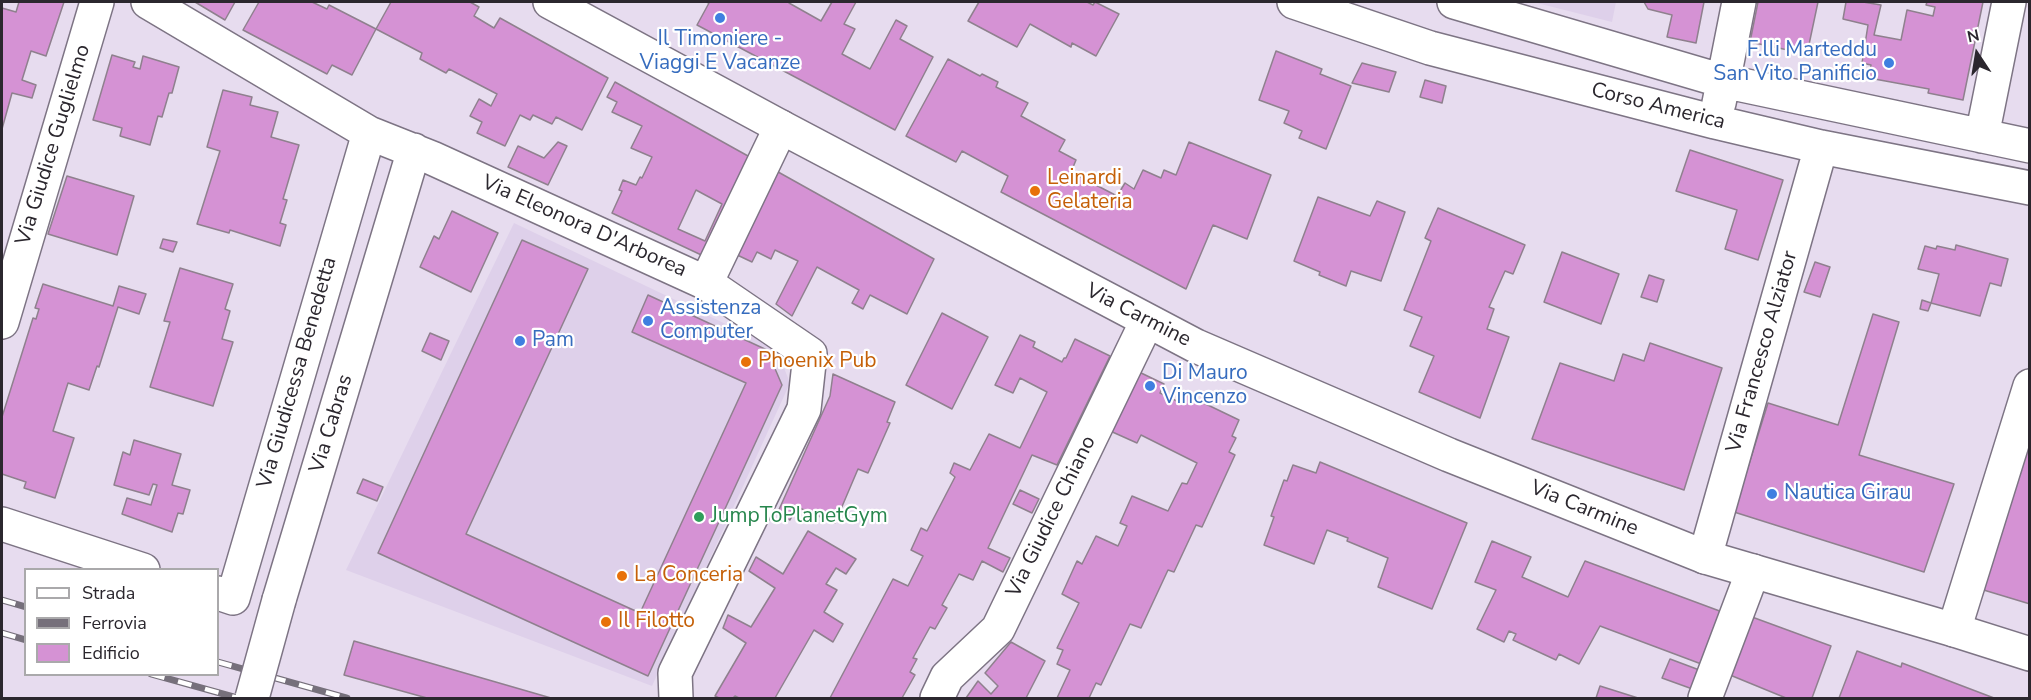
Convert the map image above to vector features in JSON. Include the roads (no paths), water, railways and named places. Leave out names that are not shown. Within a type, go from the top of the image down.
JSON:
[{"type":"street","name":"Via Giudice Guglielmo","points":[[2,322],[97,2]]},
{"type":"street","name":"Via Eleonora D'Arborea","points":[[148,2],[369,133],[414,150],[705,283],[810,354],[804,409],[675,673],[676,699]]},
{"type":"street","name":"Via Carmine","points":[[550,2],[1196,346],[1449,455],[1705,557],[2030,654]]},
{"type":"street","name":"Corso America","points":[[1294,2],[1430,48],[1715,122],[1821,147],[2030,188]]},
{"type":"street","name":"Corso America","points":[[1454,2],[1723,81],[2030,146]]},
{"type":"street","points":[[1715,122],[1739,2]]},
{"type":"street","points":[[1982,136],[2009,2]]},
{"type":"street","points":[[705,283],[781,126]]},
{"type":"street","name":"Via Giudicessa Benedetta","points":[[219,593],[233,598],[369,133]]},
{"type":"street","name":"Via Francesco Alziator","points":[[1705,557],[1821,147]]},
{"type":"street","name":"Via Cabras","points":[[252,699],[279,600],[414,150]]},
{"type":"street","name":"Via Giudice Chiano","points":[[937,699],[947,677],[998,629],[1147,321]]},
{"type":"street","points":[[1954,630],[2030,386]]},
{"type":"street","points":[[2,524],[137,568]]},
{"type":"street","points":[[1705,699],[1753,571]]},
{"type":"railway","points":[[2,600],[24,606]]},
{"type":"railway","points":[[2,633],[24,639]]},
{"type":"railway","points":[[219,662],[347,698]]},
{"type":"railway","points":[[158,676],[238,698]]},
{"type":"place","name":"Il Timoniere - Viaggi E Vacanze","points":[[720,18]]},
{"type":"place","name":"F.lli Marteddu San Vito Panificio","points":[[1889,63]]},
{"type":"place","name":"Leinardi Gelateria","points":[[1035,191]]},
{"type":"place","name":"Assistenza Computer","points":[[648,321]]},
{"type":"place","name":"Pam","points":[[520,341]]},
{"type":"place","name":"Phoenix Pub","points":[[746,362]]},
{"type":"place","name":"Di Mauro Vincenzo","points":[[1150,386]]},
{"type":"place","name":"Nautica Girau","points":[[1772,494]]},
{"type":"place","name":"JumpToPlanetGym","points":[[699,517]]},
{"type":"place","name":"La Conceria","points":[[622,576]]},
{"type":"place","name":"Il Filotto","points":[[606,622]]}]
